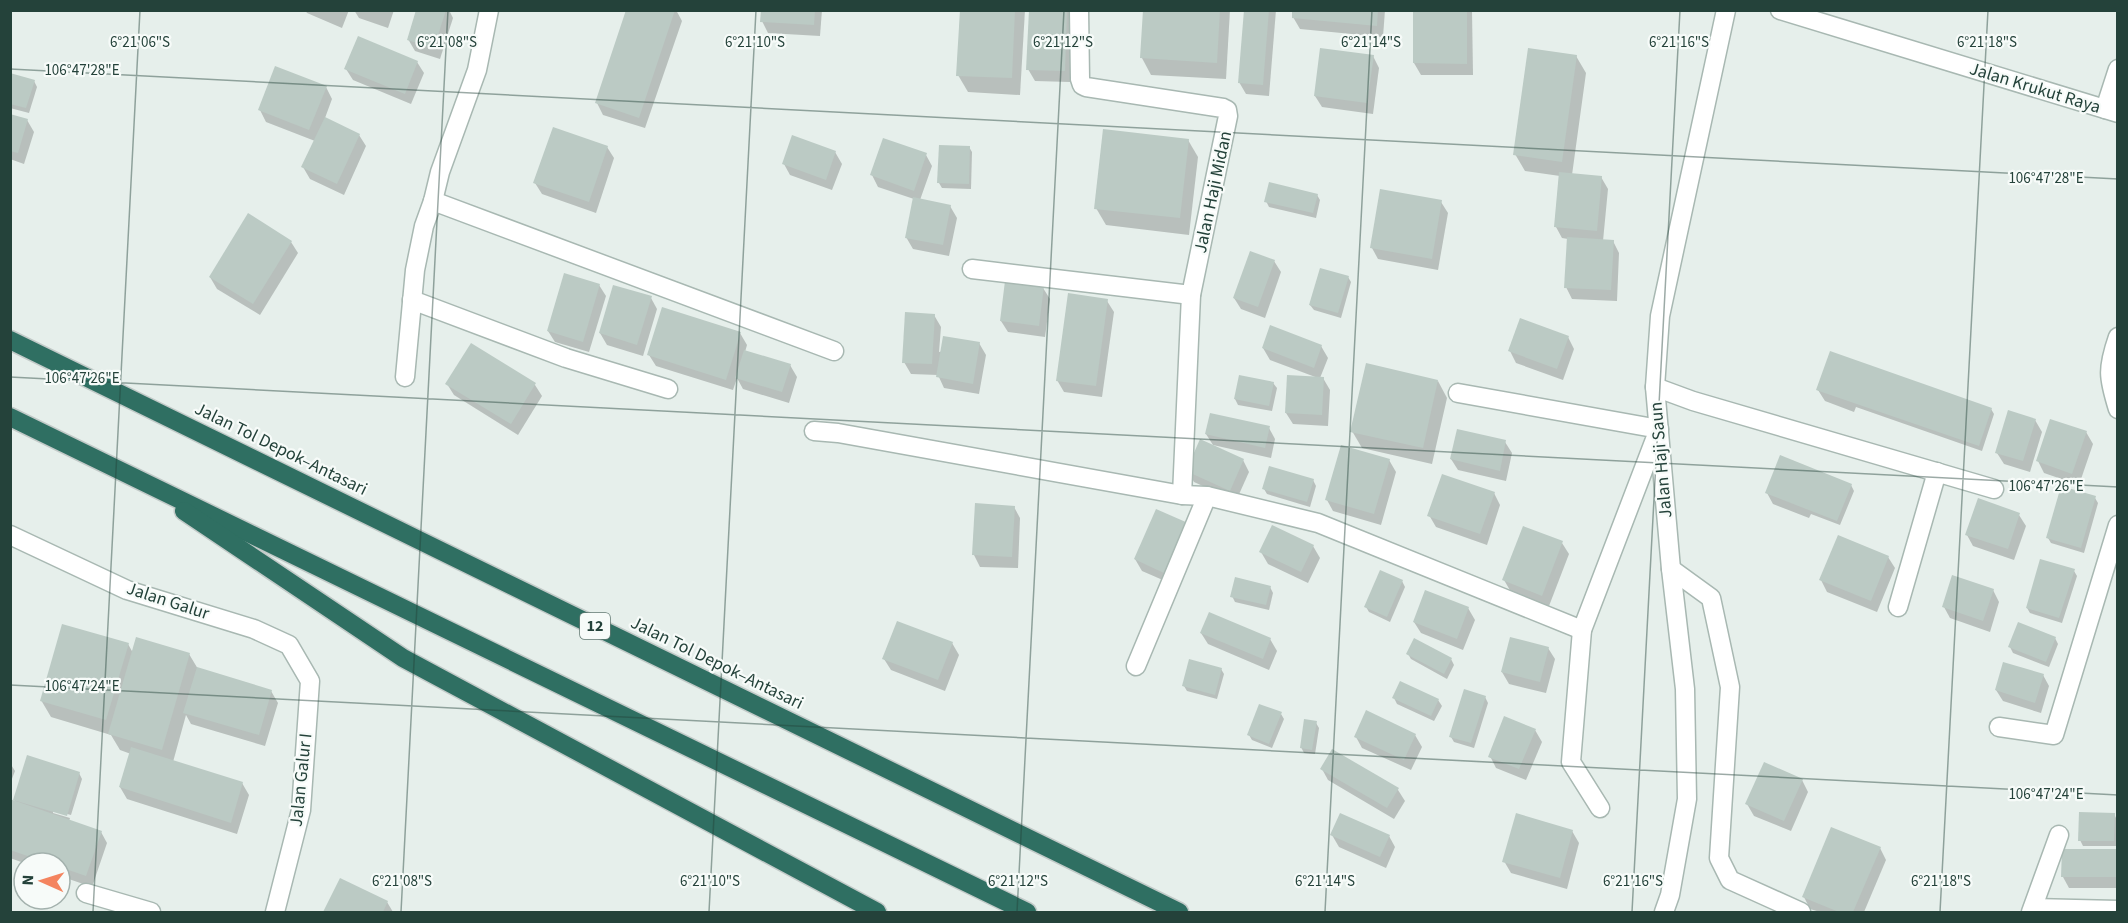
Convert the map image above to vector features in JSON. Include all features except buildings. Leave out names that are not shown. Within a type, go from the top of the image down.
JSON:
[{"type":"highway","name":"Jalan Tol Depok–Antasari","points":[[10,340],[1179,912]]},
{"type":"highway","points":[[10,417],[1027,912]]},
{"type":"highway","points":[[128,473],[403,658],[877,912]]},
{"type":"street","points":[[405,377],[415,270],[424,226],[440,172],[477,70],[489,10]]},
{"type":"street","name":"Jalan Haji Midan","points":[[1079,10],[1082,85],[1227,110],[1228,116],[1191,295],[1182,495]]},
{"type":"street","name":"Jalan Haji Saun","points":[[1664,912],[1670,895],[1687,799],[1685,689],[1671,569],[1655,387],[1660,316],[1726,10]]},
{"type":"street","name":"Jalan Krukut Raya","points":[[1780,10],[2111,111]]},
{"type":"street","points":[[2111,111],[2118,69]]},
{"type":"street","points":[[433,201],[834,351]]},
{"type":"street","points":[[972,269],[1191,295]]},
{"type":"street","points":[[412,300],[566,358],[668,389]]},
{"type":"street","points":[[2118,337],[2112,354],[2109,378],[2118,409]]},
{"type":"street","points":[[1655,387],[1693,401],[1994,489]]},
{"type":"street","points":[[1458,393],[1659,429],[1582,630],[1571,762],[1600,808]]},
{"type":"street","points":[[814,431],[838,433],[1182,495],[1207,496],[1318,523],[1582,630]]},
{"type":"street","points":[[1898,607],[1937,472]]},
{"type":"street","points":[[1136,666],[1207,496]]},
{"type":"street","points":[[1999,727],[2054,735],[2118,525]]},
{"type":"street","name":"Jalan Galur","points":[[10,535],[128,590],[254,629],[289,645],[310,681]]},
{"type":"street","points":[[1671,569],[1711,598],[1731,687],[1719,858],[1730,880],[1801,912]]},
{"type":"street","name":"Jalan Galur I","points":[[275,912],[301,810],[310,681]]},
{"type":"street","points":[[2059,835],[2032,910],[2118,910]]},
{"type":"street","points":[[86,893],[151,912]]}]
